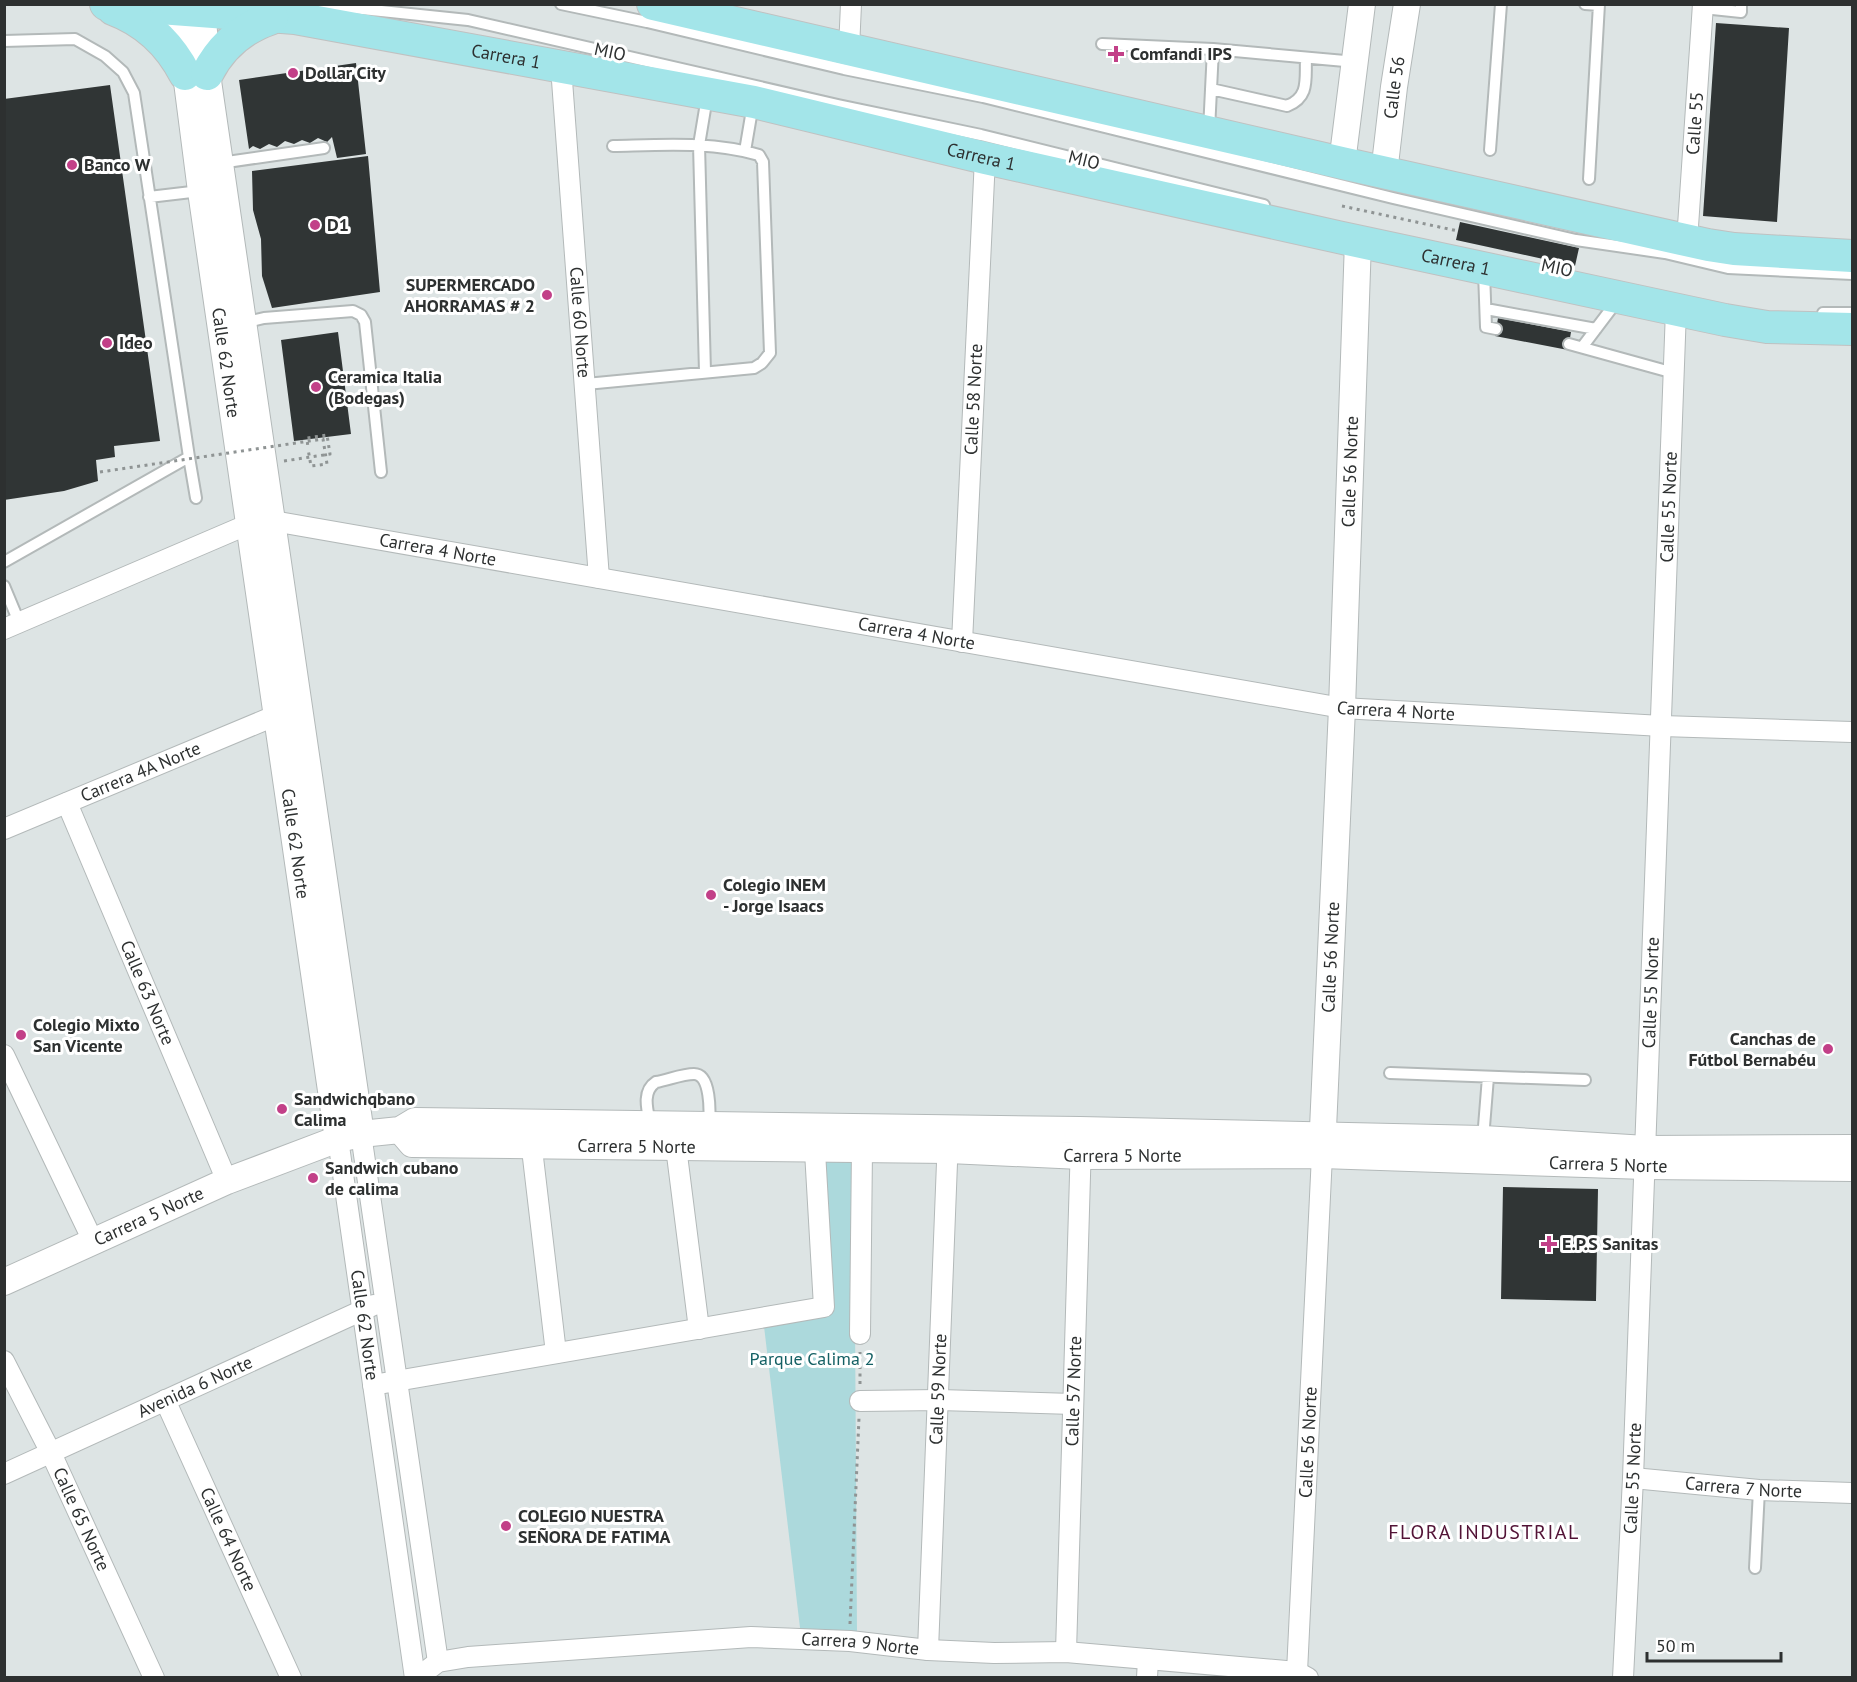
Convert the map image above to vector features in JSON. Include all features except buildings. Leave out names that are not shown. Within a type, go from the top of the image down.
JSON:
[{"type":"main road","points":[[98,4],[122,12],[147,27],[196,74],[238,34],[272,18]]},
{"type":"main road","name":"Carrera 1","points":[[106,4],[190,8],[272,18],[295,18],[754,102],[985,158],[1620,298],[1689,305],[1767,327],[1852,329]]},
{"type":"main road","points":[[653,4],[1342,164],[1687,241],[1734,249],[1852,256]]},
{"type":"street","points":[[849,49],[851,4]]},
{"type":"street","points":[[1342,164],[1362,4]]},
{"type":"street","name":"Calle 56","points":[[1384,172],[1407,4]]},
{"type":"street","name":"Calle 55","points":[[1687,241],[1703,6]]},
{"type":"street","name":"Calle 62 Norte","points":[[190,8],[196,74],[201,190],[261,522],[350,1137],[362,1310],[416,1677]]},
{"type":"street","name":"Calle 60 Norte","points":[[561,67],[599,578]]},
{"type":"street","points":[[1355,70],[1361,91],[1371,96],[1384,95],[1394,87]]},
{"type":"street","name":"Calle 62 Norte","points":[[196,74],[220,164],[243,323],[277,715],[350,1137],[384,1300],[398,1381],[438,1662]]},
{"type":"street","name":"Calle 58 Norte","points":[[962,642],[985,158]]},
{"type":"street","name":"Calle 56 Norte","points":[[1302,1675],[1342,708],[1358,242]]},
{"type":"street","name":"Calle 55 Norte","points":[[1623,1677],[1646,1157],[1674,373],[1689,305]]},
{"type":"street","points":[[12,626],[261,522]]},
{"type":"street","name":"Carrera 4 Norte","points":[[261,522],[599,578],[1342,708],[1662,726],[1852,732]]},
{"type":"street","name":"Carrera 4A Norte","points":[[4,830],[277,715]]},
{"type":"street","name":"Calle 63 Norte","points":[[67,803],[227,1181]]},
{"type":"street","points":[[4,1055],[10,1083],[93,1241]]},
{"type":"street","name":"Carrera 5 Norte","points":[[4,1282],[227,1181],[350,1137],[400,1130],[412,1144],[650,1123],[676,1135],[709,1125],[814,1138],[862,1149],[1080,1130],[1323,1145],[1646,1157],[1852,1168]]},
{"type":"street","name":"Calle 57 Norte","points":[[1066,1652],[1080,1130]]},
{"type":"street","points":[[530,1133],[556,1353]]},
{"type":"street","name":"Carrera 5 Norte","points":[[530,1133],[948,1140],[1081,1156],[1483,1139],[1646,1157],[1852,1148]]},
{"type":"street","points":[[676,1135],[699,1329]]},
{"type":"street","points":[[374,1385],[824,1307],[814,1138]]},
{"type":"street","name":"Calle 59 Norte","points":[[928,1650],[948,1140]]},
{"type":"street","points":[[860,1334],[862,1149]]},
{"type":"street","name":"Avenida 6 Norte","points":[[4,1474],[384,1300]]},
{"type":"street","name":"Calle 65 Norte","points":[[4,1361],[51,1453],[152,1677]]},
{"type":"street","name":"Calle 64 Norte","points":[[165,1400],[291,1677]]},
{"type":"street","points":[[860,1401],[939,1400],[1073,1404]]},
{"type":"street","name":"Carrera 7 Norte","points":[[1633,1478],[1760,1490],[1852,1493]]},
{"type":"street","name":"Carrera 9 Norte","points":[[416,1677],[438,1662],[479,1656],[751,1636],[850,1641],[928,1650],[994,1653],[1066,1652],[1147,1668],[1302,1675]]},
{"type":"lane","name":"MIO","points":[[314,4],[468,20],[838,105],[981,135],[1270,206]]},
{"type":"lane","name":"MIO","points":[[561,4],[844,69],[983,97],[1393,198],[1576,240],[1665,253],[1728,268],[1852,274]]},
{"type":"lane","points":[[1490,150],[1501,4]]},
{"type":"lane","points":[[1585,4],[1599,5],[1589,179]]},
{"type":"lane","points":[[1703,6],[1741,12],[1741,4]]},
{"type":"lane","points":[[4,41],[75,39],[105,56],[123,72],[134,93],[196,498]]},
{"type":"lane","points":[[1102,44],[1213,49],[1306,58],[1355,70]]},
{"type":"lane","points":[[1209,132],[1213,49]]},
{"type":"lane","points":[[1211,89],[1287,106],[1298,101],[1304,91],[1306,58]]},
{"type":"lane","points":[[705,372],[699,146],[708,94]]},
{"type":"lane","points":[[745,151],[754,102]]},
{"type":"lane","points":[[586,384],[754,368],[762,363],[770,352],[763,162],[759,155],[745,151],[699,146],[613,146]]},
{"type":"lane","points":[[220,164],[324,148]]},
{"type":"lane","points":[[149,197],[201,190]]},
{"type":"lane","points":[[1484,268],[1486,327],[1496,329]]},
{"type":"lane","points":[[1583,346],[1620,298]]},
{"type":"lane","points":[[1486,309],[1596,328]]},
{"type":"lane","points":[[243,323],[264,318],[353,311],[361,315],[365,322],[381,472]]},
{"type":"lane","points":[[1809,312],[1852,313]]},
{"type":"lane","points":[[1569,344],[1674,373]]},
{"type":"lane","points":[[4,562],[189,457]]},
{"type":"lane","points":[[4,586],[12,626]]},
{"type":"lane","points":[[650,1123],[647,1090],[656,1082],[696,1073],[705,1081],[710,1106],[709,1125]]},
{"type":"lane","points":[[1390,1073],[1585,1080]]},
{"type":"lane","points":[[1483,1139],[1488,1077]]},
{"type":"lane","points":[[1755,1568],[1760,1490]]},
{"type":"path","points":[[1342,206],[1458,231]]},
{"type":"path","points":[[100,472],[323,439],[327,464],[311,466],[308,449],[306,438],[327,435],[330,454],[279,461]]},
{"type":"path","points":[[850,1641],[860,1401],[860,1334]]},
{"type":"green space","name":"Parque Calima 2","points":[[854,1159],[857,1634],[801,1636],[763,1318],[824,1307],[815,1160]]},
{"type":"place","name":"Comfandi IPS","points":[[1116,54]]},
{"type":"place","name":"Dollar City","points":[[293,73]]},
{"type":"place","name":"Banco W","points":[[72,165]]},
{"type":"place","name":"D1","points":[[315,225]]},
{"type":"place","name":"SUPERMERCADO AHORRAMAS # 2","points":[[547,295]]},
{"type":"place","name":"Ideo","points":[[107,343]]},
{"type":"place","name":"Ceramica Italia (Bodegas)","points":[[316,387]]},
{"type":"place","name":"Colegio INEM - Jorge Isaacs","points":[[711,895]]},
{"type":"place","name":"Colegio Mixto San Vicente","points":[[21,1035]]},
{"type":"place","name":"Canchas de Fútbol Bernabéu","points":[[1828,1049]]},
{"type":"place","name":"Sandwichqbano Calima","points":[[282,1109]]},
{"type":"place","name":"Sandwich cubano de calima","points":[[313,1178]]},
{"type":"place","name":"E.P.S Sanitas","points":[[1549,1244]]},
{"type":"place","name":"COLEGIO NUESTRA SEÑORA DE FATIMA","points":[[506,1526]]},
{"type":"district","name":"FLORA INDUSTRIAL","points":[[1484,1532]]}]
